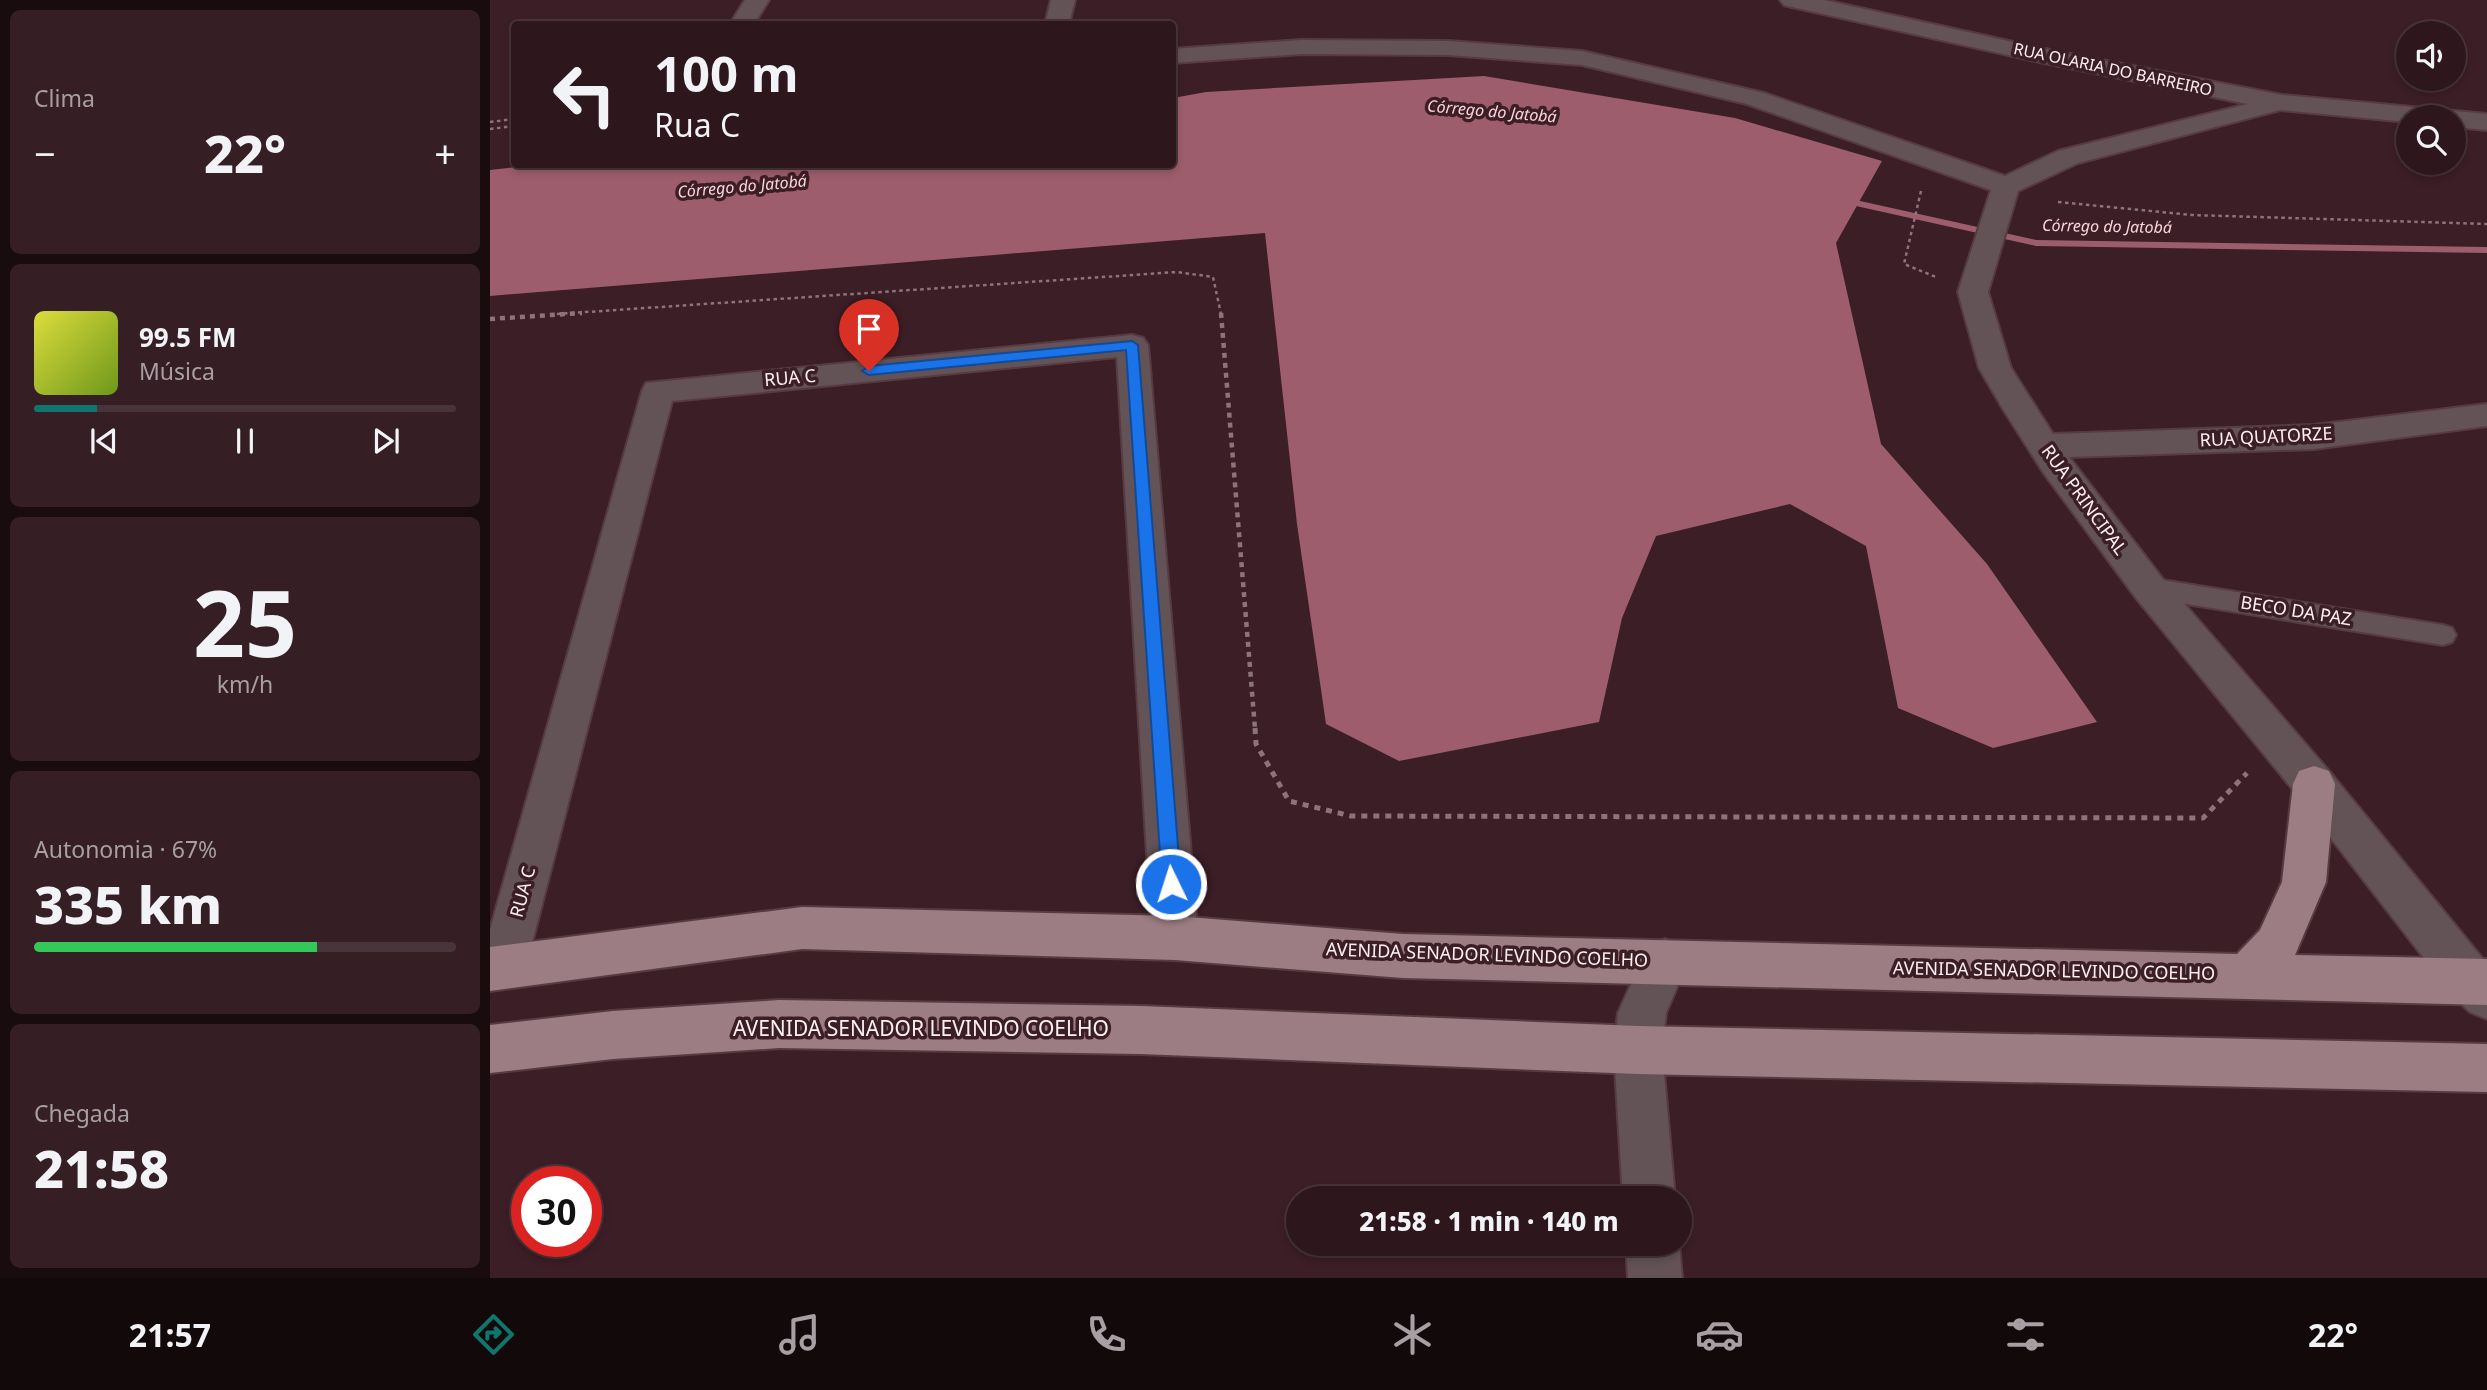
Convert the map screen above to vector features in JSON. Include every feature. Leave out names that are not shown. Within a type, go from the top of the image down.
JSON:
[{"type":"main road","points":[[2247,976],[2276,945],[2304,882],[2314,784]]},
{"type":"main road","name":"AVENIDA SENADOR LEVINDO COELHO","points":[[497,967],[802,928],[1175,938],[1403,956],[2247,976],[2482,987]]},
{"type":"main road","name":"AVENIDA SENADOR LEVINDO COELHO","points":[[490,1049],[613,1035],[779,1024],[1141,1030],[1638,1050],[2487,1068]]},
{"type":"street","points":[[743,21],[757,0]]},
{"type":"street","points":[[1058,21],[1063,0]]},
{"type":"street","name":"RUA OLARIA DO BARREIRO","points":[[1792,0],[2039,55],[2283,103],[2396,113]]},
{"type":"street","points":[[1176,56],[1301,47],[1448,48],[1582,58],[1755,98],[1929,159],[2003,196]]},
{"type":"street","points":[[1974,289],[2003,196],[2068,157],[2283,103]]},
{"type":"street","points":[[2466,120],[2487,122]]},
{"type":"street","name":"RUA PRINCIPAL","points":[[1974,289],[1995,368],[2044,446],[2149,588],[2482,987]]},
{"type":"street","name":"RUA C","points":[[497,967],[658,391],[1132,345],[1175,938]]},
{"type":"street","name":"RUA QUATORZE","points":[[2044,446],[2314,437],[2487,415]]},
{"type":"street","points":[[1648,1186],[1638,1050],[1642,1013],[1665,961]]},
{"type":"street","points":[[1653,1256],[1655,1278]]},
{"type":"lane","name":"BECO DA PAZ","points":[[2149,588],[2443,635]]},
{"type":"path","points":[[490,122],[511,119]]},
{"type":"path","points":[[490,129],[511,127]]},
{"type":"path","points":[[1929,159],[1904,264],[1974,289]]},
{"type":"path","points":[[2003,196],[2192,215],[2487,224]]},
{"type":"path","points":[[490,319],[1177,272],[1213,277],[1220,304],[1256,744],[1289,801],[1351,816],[2203,818],[2250,770]]},
{"type":"water","points":[[1484,76],[1735,118],[1882,161],[1836,243],[1881,444],[1987,564],[2097,722],[1993,748],[1898,708],[1866,546],[1790,504],[1656,536],[1622,618],[1599,722],[1399,761],[1326,724],[1297,524],[1265,233],[490,296],[490,170],[511,168],[1176,168],[1176,97],[1206,92]]},
{"type":"waterway","name":"Córrego do Jatobá","points":[[1842,200],[2036,243],[2487,250]]},
{"type":"route","points":[[869,371],[1132,345],[1171,884]]}]
